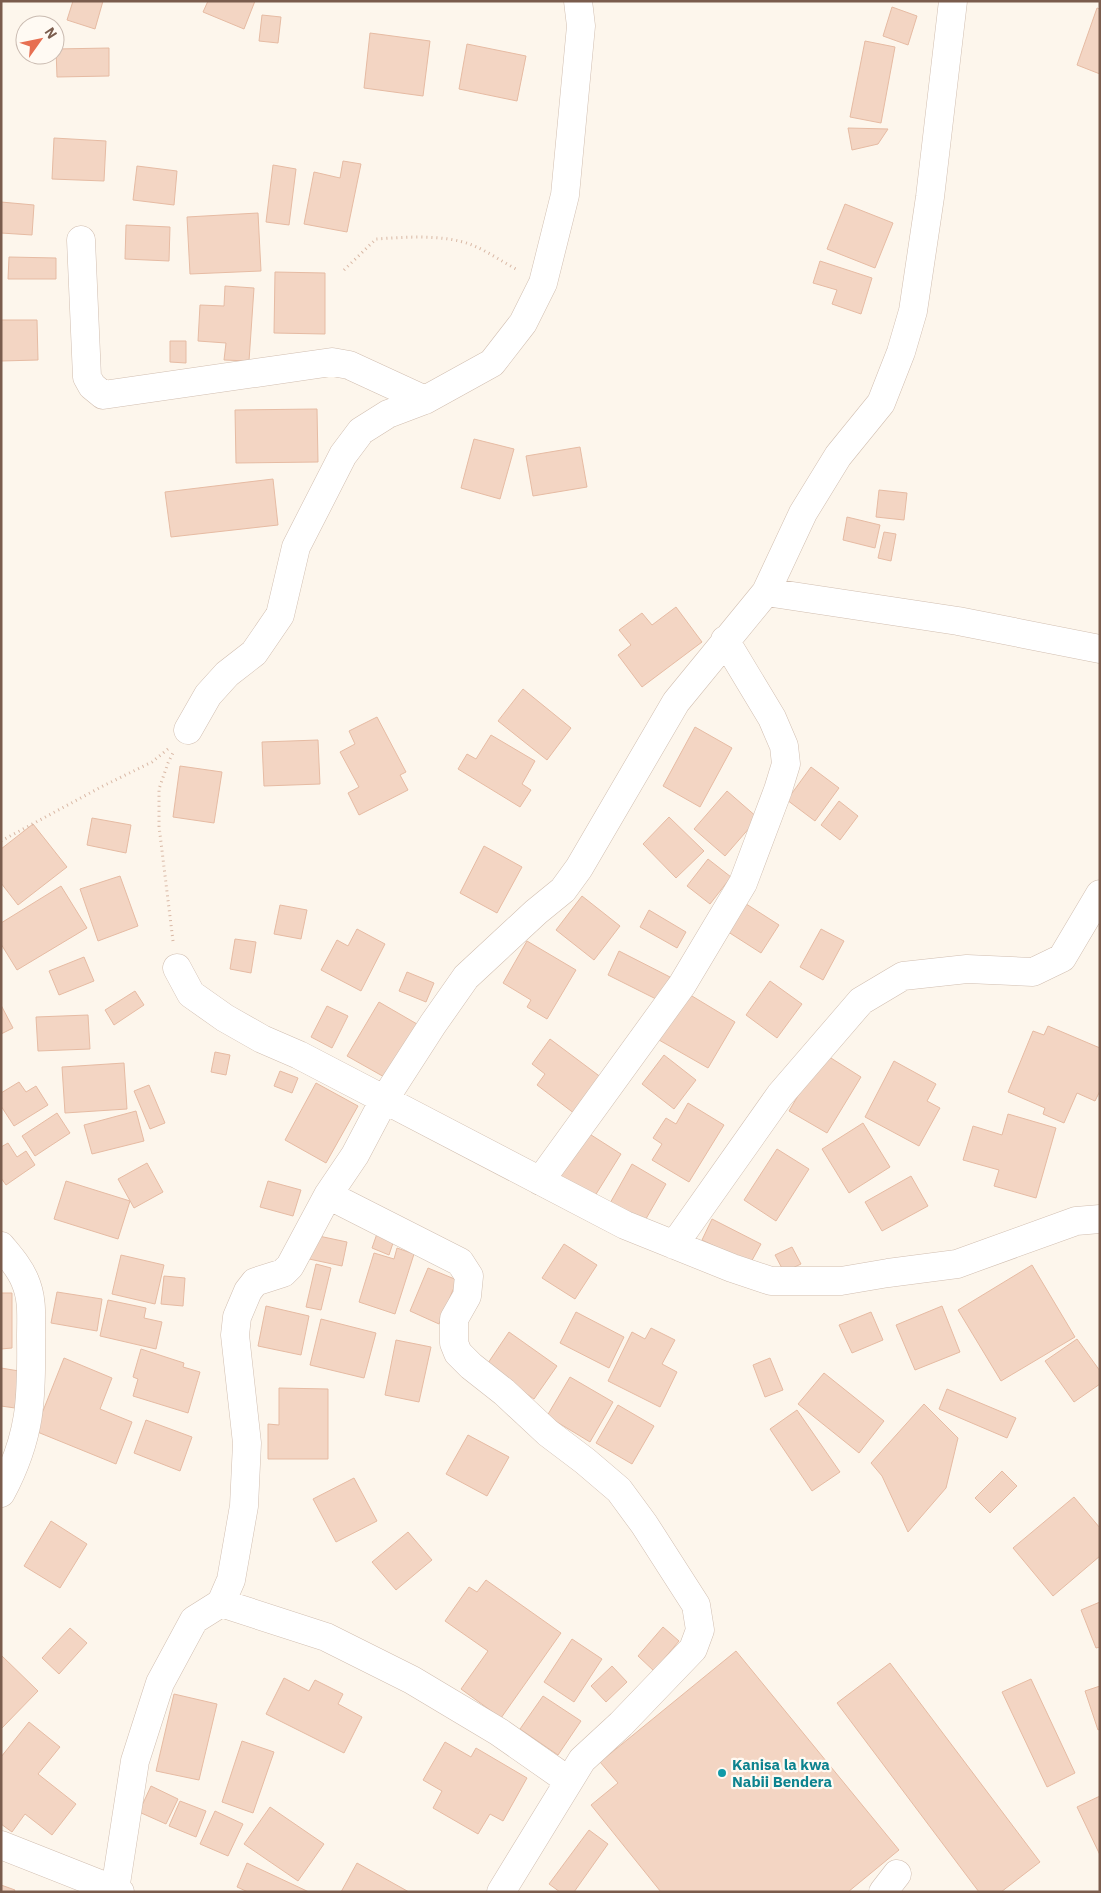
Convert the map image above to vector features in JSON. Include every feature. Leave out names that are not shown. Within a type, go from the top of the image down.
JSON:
[{"type":"street","points":[[188,730],[208,695],[227,674],[254,653],[280,615],[296,547],[343,455],[361,431],[388,414],[426,400],[492,363],[523,323],[543,283],[564,195],[581,26],[578,1]]},
{"type":"street","points":[[1,1845],[117,1891],[135,1762],[144,1727],[160,1683],[194,1620],[221,1603],[231,1580],[244,1506],[247,1443],[235,1335],[237,1317],[248,1291],[255,1282],[283,1273],[290,1266],[328,1195],[354,1155],[384,1100],[466,977],[536,912],[563,890],[596,842],[676,702],[724,640],[766,592],[803,513],[818,488],[838,456],[882,403],[914,311],[953,1]]},
{"type":"street","points":[[81,240],[88,377],[92,386],[103,395],[332,362],[350,365],[426,400]]},
{"type":"street","points":[[766,592],[958,620],[1100,649]]},
{"type":"street","points":[[540,1180],[682,985],[743,883],[778,790],[786,764],[784,746],[772,718],[724,640]]},
{"type":"street","points":[[674,1245],[780,1095],[861,1001],[903,976],[967,969],[1033,972],[1062,958],[1100,894]]},
{"type":"street","points":[[177,968],[191,994],[225,1018],[262,1039],[299,1055],[625,1225],[732,1268],[771,1281],[841,1281],[957,1264],[1076,1221],[1100,1219]]},
{"type":"street","points":[[328,1195],[460,1262],[469,1276],[467,1296],[454,1319],[454,1343],[458,1353],[548,1433],[619,1490],[644,1524],[696,1605],[700,1630],[693,1649],[621,1724],[582,1760],[501,1892]]},
{"type":"street","points":[[1,1246],[14,1260],[25,1280],[31,1300],[32,1377],[28,1420],[24,1439],[14,1468],[1,1493]]},
{"type":"street","points":[[221,1603],[326,1637],[412,1680],[499,1732],[569,1781]]},
{"type":"path","points":[[344,270],[376,239],[433,237],[471,245],[543,283]]},
{"type":"path","points":[[1,841],[152,762],[188,730]]},
{"type":"path","points":[[177,968],[170,925],[159,826],[159,789],[168,762],[188,730]]},
{"type":"building","points":[[73,1],[103,1],[95,29],[67,20]]},
{"type":"building","points":[[208,1],[255,1],[244,29],[203,12]]},
{"type":"building","points":[[892,7],[917,16],[908,45],[883,36]]},
{"type":"building","points":[[1097,8],[1100,9],[1100,74],[1077,65]]},
{"type":"building","points":[[262,15],[281,17],[278,43],[259,41]]},
{"type":"building","points":[[370,33],[430,41],[423,96],[364,88]]},
{"type":"building","points":[[865,41],[895,47],[881,123],[850,117]]},
{"type":"building","points":[[467,44],[526,56],[517,101],[459,89]]},
{"type":"building","points":[[109,48],[109,76],[57,77],[57,65],[65,65],[65,49]]},
{"type":"building","points":[[848,128],[888,129],[878,144],[852,150]]},
{"type":"building","points":[[54,138],[106,141],[104,181],[52,179]]},
{"type":"building","points":[[343,161],[361,164],[347,232],[304,224],[314,172],[340,178]]},
{"type":"building","points":[[273,165],[296,169],[289,225],[266,222]]},
{"type":"building","points":[[137,166],[177,171],[174,205],[133,200]]},
{"type":"building","points":[[1,202],[34,205],[32,235],[1,233]]},
{"type":"building","points":[[845,204],[893,223],[875,268],[827,249]]},
{"type":"building","points":[[258,213],[261,271],[190,274],[187,217]]},
{"type":"building","points":[[126,225],[170,227],[169,261],[125,259]]},
{"type":"building","points":[[9,257],[56,258],[56,279],[8,279]]},
{"type":"building","points":[[820,261],[872,278],[861,314],[832,304],[837,290],[813,283]]},
{"type":"building","points":[[275,272],[325,273],[325,334],[274,333]]},
{"type":"building","points":[[225,286],[254,288],[249,361],[224,360],[226,343],[198,341],[200,305],[224,306]]},
{"type":"building","points":[[1,320],[37,320],[38,360],[1,361]]},
{"type":"building","points":[[170,341],[186,341],[186,363],[170,362]]},
{"type":"building","points":[[317,409],[318,462],[236,463],[235,410]]},
{"type":"building","points":[[474,439],[514,449],[500,499],[461,488]]},
{"type":"building","points":[[580,447],[587,487],[533,496],[526,456]]},
{"type":"building","points":[[273,479],[278,525],[171,537],[165,492]]},
{"type":"building","points":[[879,490],[907,493],[904,520],[876,517]]},
{"type":"building","points":[[847,517],[880,525],[875,548],[843,540]]},
{"type":"building","points":[[884,532],[896,534],[891,561],[878,558]]},
{"type":"building","points":[[676,607],[702,642],[642,687],[618,655],[631,645],[619,630],[642,613],[652,625]]},
{"type":"building","points":[[523,689],[571,728],[547,760],[498,721]]},
{"type":"building","points":[[377,717],[406,772],[400,775],[408,790],[359,815],[348,793],[359,787],[340,752],[355,744],[349,731]]},
{"type":"building","points":[[695,727],[732,748],[700,807],[663,786]]},
{"type":"building","points":[[491,735],[535,761],[522,784],[531,790],[520,807],[458,769],[467,754],[476,759]]},
{"type":"building","points":[[318,740],[320,784],[264,786],[262,742]]},
{"type":"building","points":[[180,766],[222,772],[214,823],[173,817]]},
{"type":"building","points":[[811,767],[839,788],[815,821],[787,800]]},
{"type":"building","points":[[727,791],[758,818],[725,856],[694,829]]},
{"type":"building","points":[[839,801],[858,816],[840,840],[821,825]]},
{"type":"building","points":[[669,817],[704,851],[676,878],[643,844]]},
{"type":"building","points":[[92,818],[131,825],[126,853],[87,845]]},
{"type":"building","points":[[33,824],[67,867],[18,905],[1,883],[1,849]]},
{"type":"building","points":[[484,846],[522,867],[497,913],[460,893]]},
{"type":"building","points":[[708,859],[731,877],[710,904],[687,886]]},
{"type":"building","points":[[120,876],[138,926],[98,941],[80,889]]},
{"type":"building","points":[[61,886],[87,928],[17,970],[1,944],[1,923]]},
{"type":"building","points":[[582,896],[620,926],[594,960],[556,930]]},
{"type":"building","points":[[740,900],[779,925],[761,953],[722,928]]},
{"type":"building","points":[[280,905],[307,910],[301,939],[274,934]]},
{"type":"building","points":[[649,910],[686,932],[677,948],[640,927]]},
{"type":"building","points":[[357,929],[385,944],[361,991],[321,970],[337,940],[348,946]]},
{"type":"building","points":[[821,929],[844,941],[823,980],[800,967]]},
{"type":"building","points":[[235,939],[256,942],[251,973],[230,969]]},
{"type":"building","points":[[527,941],[576,970],[547,1019],[527,1007],[531,1000],[503,983]]},
{"type":"building","points":[[619,951],[670,977],[658,1000],[608,975]]},
{"type":"building","points":[[84,957],[94,981],[59,995],[49,971]]},
{"type":"building","points":[[407,972],[434,983],[426,1002],[399,991]]},
{"type":"building","points":[[770,981],[802,1004],[777,1038],[746,1015]]},
{"type":"building","points":[[135,991],[144,1005],[114,1025],[105,1010]]},
{"type":"building","points":[[687,993],[735,1022],[708,1068],[659,1040]]},
{"type":"building","points":[[379,1002],[417,1024],[386,1078],[347,1056]]},
{"type":"building","points":[[1,1005],[13,1028],[1,1034]]},
{"type":"building","points":[[327,1006],[348,1016],[332,1048],[311,1037]]},
{"type":"building","points":[[88,1015],[90,1049],[38,1051],[36,1017]]},
{"type":"building","points":[[1048,1026],[1100,1048],[1100,1091],[1095,1101],[1077,1093],[1064,1123],[1043,1114],[1045,1108],[1008,1092],[1033,1031],[1044,1035]]},
{"type":"building","points":[[550,1039],[602,1078],[575,1114],[537,1085],[545,1074],[532,1064]]},
{"type":"building","points":[[215,1052],[230,1055],[226,1075],[211,1072]]},
{"type":"building","points":[[823,1053],[861,1077],[827,1133],[789,1111]]},
{"type":"building","points":[[664,1055],[696,1080],[674,1109],[642,1084]]},
{"type":"building","points":[[894,1061],[936,1084],[927,1101],[940,1108],[919,1146],[865,1117]]},
{"type":"building","points":[[124,1063],[127,1109],[65,1113],[62,1067]]},
{"type":"building","points":[[280,1071],[298,1078],[292,1093],[274,1086]]},
{"type":"building","points":[[19,1082],[26,1092],[36,1086],[48,1105],[14,1126],[1,1106],[1,1093]]},
{"type":"building","points":[[316,1083],[358,1106],[326,1163],[285,1140]]},
{"type":"building","points":[[149,1085],[165,1123],[150,1129],[134,1091]]},
{"type":"building","points":[[688,1103],[724,1125],[689,1182],[652,1160],[662,1144],[653,1138],[666,1118],[676,1124]]},
{"type":"building","points":[[136,1111],[144,1141],[92,1154],[84,1125]]},
{"type":"building","points":[[57,1113],[70,1133],[35,1156],[22,1136]]},
{"type":"building","points":[[1008,1114],[1056,1128],[1036,1198],[994,1186],[999,1170],[963,1160],[973,1126],[1002,1135]]},
{"type":"building","points":[[863,1123],[890,1167],[849,1193],[822,1149]]},
{"type":"building","points":[[588,1133],[621,1154],[593,1199],[560,1177]]},
{"type":"building","points":[[8,1143],[17,1157],[26,1151],[35,1165],[6,1185],[1,1178],[1,1147]]},
{"type":"building","points":[[777,1149],[809,1169],[776,1221],[744,1200]]},
{"type":"building","points":[[147,1163],[163,1192],[134,1208],[118,1179]]},
{"type":"building","points":[[632,1164],[666,1184],[643,1224],[609,1205]]},
{"type":"building","points":[[911,1176],[928,1206],[882,1231],[865,1202]]},
{"type":"building","points":[[66,1181],[130,1201],[118,1239],[54,1219]]},
{"type":"building","points":[[268,1181],[301,1190],[293,1216],[260,1207]]},
{"type":"building","points":[[712,1219],[761,1244],[750,1264],[702,1240]]},
{"type":"building","points":[[380,1225],[397,1231],[389,1255],[372,1248]]},
{"type":"building","points":[[314,1235],[347,1242],[342,1266],[309,1259]]},
{"type":"building","points":[[564,1244],[597,1265],[575,1299],[542,1278]]},
{"type":"building","points":[[792,1247],[801,1264],[784,1272],[775,1255]]},
{"type":"building","points":[[397,1248],[414,1254],[395,1314],[359,1302],[374,1253],[394,1259]]},
{"type":"building","points":[[121,1255],[164,1265],[155,1304],[112,1294]]},
{"type":"building","points":[[316,1264],[331,1268],[321,1310],[306,1307]]},
{"type":"building","points":[[1032,1265],[1075,1337],[1001,1381],[958,1310]]},
{"type":"building","points":[[428,1268],[457,1280],[439,1324],[410,1311]]},
{"type":"building","points":[[164,1276],[185,1278],[183,1306],[161,1304]]},
{"type":"building","points":[[57,1292],[102,1299],[97,1331],[51,1323]]},
{"type":"building","points":[[1,1293],[12,1293],[12,1348],[1,1349]]},
{"type":"building","points":[[108,1300],[146,1308],[144,1318],[162,1322],[156,1349],[100,1336]]},
{"type":"building","points":[[266,1306],[309,1316],[301,1355],[258,1346]]},
{"type":"building","points":[[942,1306],[960,1352],[915,1370],[896,1325]]},
{"type":"building","points":[[576,1312],[624,1337],[609,1368],[560,1343]]},
{"type":"building","points":[[871,1312],[883,1340],[852,1353],[839,1325]]},
{"type":"building","points":[[321,1319],[376,1333],[364,1378],[310,1365]]},
{"type":"building","points":[[651,1328],[675,1340],[662,1364],[677,1372],[660,1407],[608,1381],[632,1332],[645,1339]]},
{"type":"building","points":[[509,1332],[557,1366],[534,1399],[486,1366]]},
{"type":"building","points":[[1077,1339],[1100,1371],[1100,1384],[1074,1402],[1045,1361]]},
{"type":"building","points":[[396,1340],[431,1347],[419,1402],[385,1395]]},
{"type":"building","points":[[141,1349],[184,1363],[183,1367],[200,1372],[188,1413],[133,1396],[138,1379],[133,1377]]},
{"type":"building","points":[[64,1358],[112,1378],[100,1409],[132,1422],[116,1464],[35,1431]]},
{"type":"building","points":[[770,1358],[783,1390],[765,1397],[753,1365]]},
{"type":"building","points":[[1,1368],[19,1371],[15,1408],[1,1406]]},
{"type":"building","points":[[824,1373],[884,1421],[859,1453],[798,1404]]},
{"type":"building","points":[[570,1377],[613,1402],[590,1442],[547,1416]]},
{"type":"building","points":[[279,1388],[328,1389],[328,1459],[268,1459],[268,1424],[279,1425]]},
{"type":"building","points":[[947,1389],[1016,1418],[1007,1438],[939,1409]]},
{"type":"building","points":[[924,1404],[958,1438],[946,1488],[908,1532],[882,1476],[871,1463]]},
{"type":"building","points":[[618,1405],[654,1426],[632,1464],[596,1443]]},
{"type":"building","points":[[797,1410],[840,1472],[812,1491],[770,1429]]},
{"type":"building","points":[[146,1420],[192,1437],[180,1471],[134,1453]]},
{"type":"building","points":[[468,1435],[509,1457],[487,1496],[446,1474]]},
{"type":"building","points":[[1002,1471],[1017,1486],[990,1513],[975,1498]]},
{"type":"building","points":[[354,1478],[377,1521],[336,1542],[313,1499]]},
{"type":"building","points":[[1074,1497],[1100,1528],[1100,1556],[1053,1596],[1013,1548]]},
{"type":"building","points":[[51,1521],[87,1544],[60,1588],[24,1566]]},
{"type":"building","points":[[408,1532],[432,1560],[396,1590],[372,1562]]},
{"type":"building","points":[[486,1580],[561,1633],[501,1718],[461,1689],[488,1651],[445,1621],[469,1587],[477,1592]]},
{"type":"building","points":[[1100,1602],[1100,1647],[1096,1648],[1081,1610]]},
{"type":"building","points":[[663,1627],[679,1641],[654,1671],[638,1656]]},
{"type":"building","points":[[70,1628],[87,1643],[59,1674],[42,1658]]},
{"type":"building","points":[[572,1639],[602,1659],[574,1702],[544,1682]]},
{"type":"building","name":"Kanisa la kwa Nabii Bendera","points":[[736,1651],[899,1850],[848,1892],[661,1892],[591,1805],[618,1783],[600,1762]]},
{"type":"building","points":[[1,1655],[38,1691],[1,1729]]},
{"type":"building","points":[[890,1663],[1040,1862],[1001,1892],[979,1892],[837,1703]]},
{"type":"building","points":[[612,1666],[627,1682],[606,1702],[591,1686]]},
{"type":"building","points":[[284,1678],[309,1691],[315,1680],[343,1694],[338,1704],[362,1717],[344,1753],[266,1714]]},
{"type":"building","points":[[1031,1679],[1075,1773],[1047,1787],[1002,1692]]},
{"type":"building","points":[[1100,1686],[1100,1729],[1098,1730],[1085,1691]]},
{"type":"building","points":[[174,1694],[217,1704],[199,1780],[156,1771]]},
{"type":"building","points":[[543,1696],[581,1721],[558,1755],[520,1729]]},
{"type":"building","points":[[29,1722],[60,1747],[38,1774],[76,1804],[52,1835],[25,1814],[12,1832],[1,1824],[1,1757]]},
{"type":"building","points":[[242,1741],[274,1752],[253,1813],[222,1802]]},
{"type":"building","points":[[445,1742],[471,1757],[476,1748],[527,1778],[503,1821],[490,1814],[478,1834],[433,1808],[442,1791],[423,1780]]},
{"type":"building","points":[[151,1786],[178,1799],[166,1824],[139,1812]]},
{"type":"building","points":[[1100,1796],[1100,1855],[1077,1807]]},
{"type":"building","points":[[180,1801],[206,1811],[196,1837],[169,1826]]},
{"type":"building","points":[[270,1807],[324,1844],[298,1881],[244,1844]]},
{"type":"building","points":[[215,1811],[243,1824],[228,1856],[200,1844]]},
{"type":"building","points":[[589,1830],[608,1844],[574,1892],[560,1892],[549,1884]]},
{"type":"building","points":[[247,1863],[309,1892],[248,1892],[237,1887]]},
{"type":"building","points":[[357,1863],[409,1892],[341,1892]]},
{"type":"building","points":[[1,1885],[15,1890],[14,1892],[1,1892]]},
{"type":"place","name":"Kanisa la kwa Nabii Bendera","points":[[722,1773]]}]
